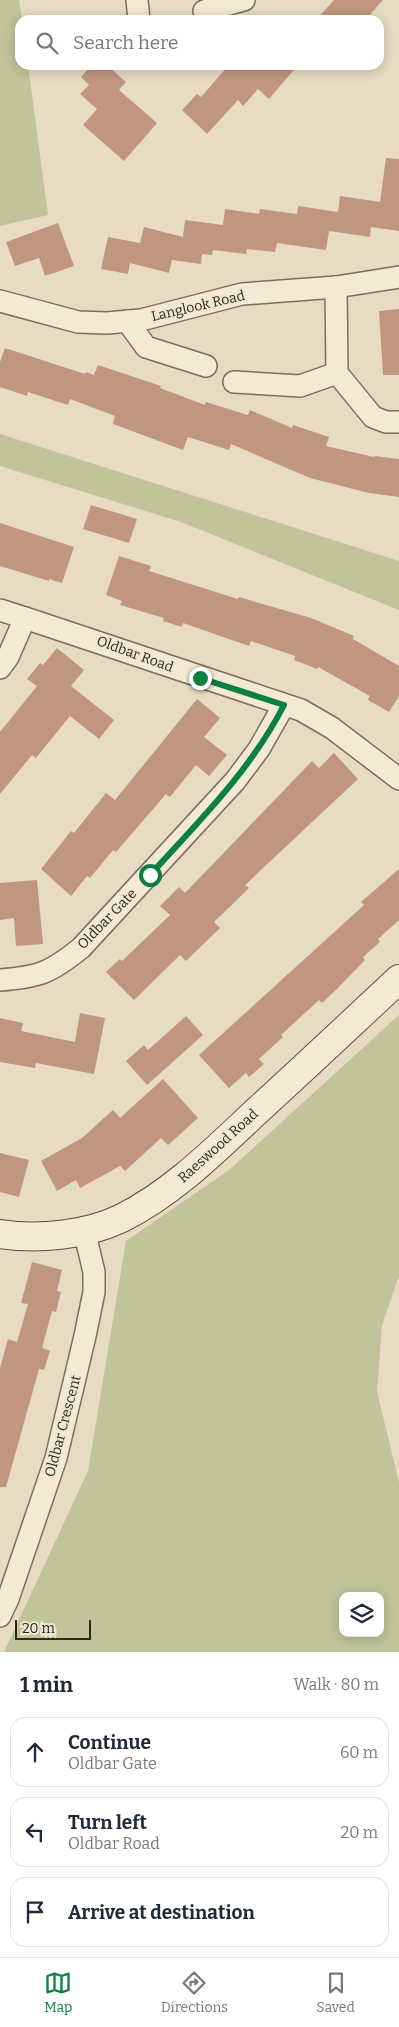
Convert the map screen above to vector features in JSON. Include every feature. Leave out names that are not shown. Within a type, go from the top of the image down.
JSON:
[{"type":"street","points":[[137,0],[138,15]]},
{"type":"street","points":[[202,10],[244,0]]},
{"type":"street","name":"Langlook Road","points":[[0,301],[78,322],[127,321],[141,320],[242,294],[336,287],[399,277]]},
{"type":"street","points":[[336,287],[337,373],[373,418],[386,422],[399,422]]},
{"type":"street","points":[[127,321],[146,347],[206,366]]},
{"type":"street","points":[[234,382],[300,386],[337,373]]},
{"type":"street","name":"Oldbar Road","points":[[0,610],[75,633],[200,678],[301,710],[332,728],[399,779]]},
{"type":"street","points":[[0,668],[8,657],[25,618]]},
{"type":"street","name":"Oldbar Gate","points":[[0,980],[35,976],[59,966],[81,948],[235,781],[259,749],[284,705]]},
{"type":"street","name":"Raeswood Road","points":[[0,1234],[49,1236],[84,1230],[120,1219],[151,1203],[174,1186],[399,979]]},
{"type":"street","name":"Oldbar Crescent","points":[[0,1616],[8,1599],[56,1458],[86,1336],[94,1292],[94,1279],[84,1230]]},
{"type":"green space","points":[[0,0],[19,0],[21,15],[15,15],[15,70],[29,70],[48,215],[0,226]]},
{"type":"green space","points":[[0,434],[399,561],[399,610],[181,522],[0,466]]},
{"type":"green space","points":[[399,1015],[399,1276],[382,1325],[377,1392],[399,1482],[399,1652],[4,1652],[88,1471],[126,1241],[229,1170]]},
{"type":"building","points":[[334,0],[383,0],[370,15],[320,15]]},
{"type":"building","points":[[87,70],[113,70],[126,82],[119,90],[157,123],[124,161],[83,125],[97,109],[80,94],[89,85],[81,77]]},
{"type":"building","points":[[225,70],[294,70],[269,99],[258,89],[243,106],[238,100],[207,134],[182,110],[197,94],[201,97]]},
{"type":"building","points":[[386,158],[399,159],[399,231],[371,227],[370,237],[329,231],[326,250],[277,243],[275,252],[247,249],[246,254],[213,250],[212,255],[202,254],[201,264],[172,260],[169,273],[130,263],[128,274],[101,269],[108,237],[140,243],[144,227],[183,237],[185,220],[223,225],[225,209],[259,214],[260,209],[297,214],[298,206],[338,212],[340,196],[380,202]]},
{"type":"building","points":[[58,223],[74,266],[45,276],[39,258],[15,266],[6,242]]},
{"type":"building","points":[[399,309],[399,375],[383,375],[379,311]]},
{"type":"building","points":[[5,348],[85,374],[86,372],[94,375],[98,365],[161,386],[160,388],[205,405],[206,402],[248,415],[250,410],[292,428],[293,425],[329,437],[326,446],[374,457],[399,459],[399,497],[369,493],[310,478],[231,444],[229,450],[188,437],[183,450],[113,424],[115,416],[70,399],[68,405],[28,392],[27,396],[0,387],[0,362]]},
{"type":"building","points":[[91,505],[137,519],[129,543],[83,529]]},
{"type":"building","points":[[0,523],[74,547],[62,583],[49,579],[49,581],[0,566]]},
{"type":"building","points":[[119,556],[151,566],[149,571],[238,599],[239,597],[311,618],[354,636],[353,639],[399,666],[399,696],[389,712],[368,700],[370,696],[318,667],[317,669],[294,660],[295,656],[251,641],[249,646],[183,623],[182,627],[163,621],[164,618],[120,605],[122,601],[106,595]]},
{"type":"building","points":[[57,648],[84,670],[71,686],[114,720],[99,739],[70,716],[36,758],[32,755],[0,794],[0,732],[37,686],[27,679],[40,663],[43,665]]},
{"type":"building","points":[[197,699],[220,718],[204,737],[227,755],[209,776],[196,765],[170,797],[166,794],[116,852],[113,850],[90,878],[87,876],[71,896],[41,869],[71,831],[74,833],[106,793],[115,800]]},
{"type":"building","points":[[334,753],[358,779],[245,885],[249,888],[214,922],[220,928],[186,961],[180,955],[134,1000],[106,972],[120,959],[122,961],[170,915],[160,906],[179,887],[185,893],[312,761],[319,768]]},
{"type":"building","points":[[399,869],[399,920],[378,939],[380,942],[363,957],[365,960],[337,989],[322,1003],[319,1000],[281,1035],[283,1037],[259,1059],[264,1064],[249,1077],[246,1073],[229,1088],[199,1055],[364,905],[361,902]]},
{"type":"building","points":[[37,880],[43,944],[16,946],[14,918],[0,920],[0,883]]},
{"type":"building","points":[[80,1013],[105,1018],[94,1074],[36,1063],[35,1068],[0,1062],[0,1018],[23,1023],[21,1031],[75,1042]]},
{"type":"building","points":[[186,1016],[203,1035],[147,1085],[126,1061],[144,1045],[148,1050]]},
{"type":"building","points":[[163,1079],[198,1118],[168,1145],[161,1138],[125,1171],[120,1166],[80,1188],[76,1180],[57,1191],[41,1161],[82,1138],[113,1110],[120,1118]]},
{"type":"building","points":[[0,1153],[29,1160],[19,1197],[0,1192]]},
{"type":"building","points":[[32,1262],[62,1270],[57,1291],[61,1292],[56,1312],[52,1311],[42,1348],[50,1351],[44,1370],[39,1369],[6,1487],[0,1487],[0,1368],[8,1339],[17,1342],[28,1304],[21,1303]]},
{"type":"route","points":[[150,875],[235,781],[259,749],[284,705],[261,696],[200,678]]}]
